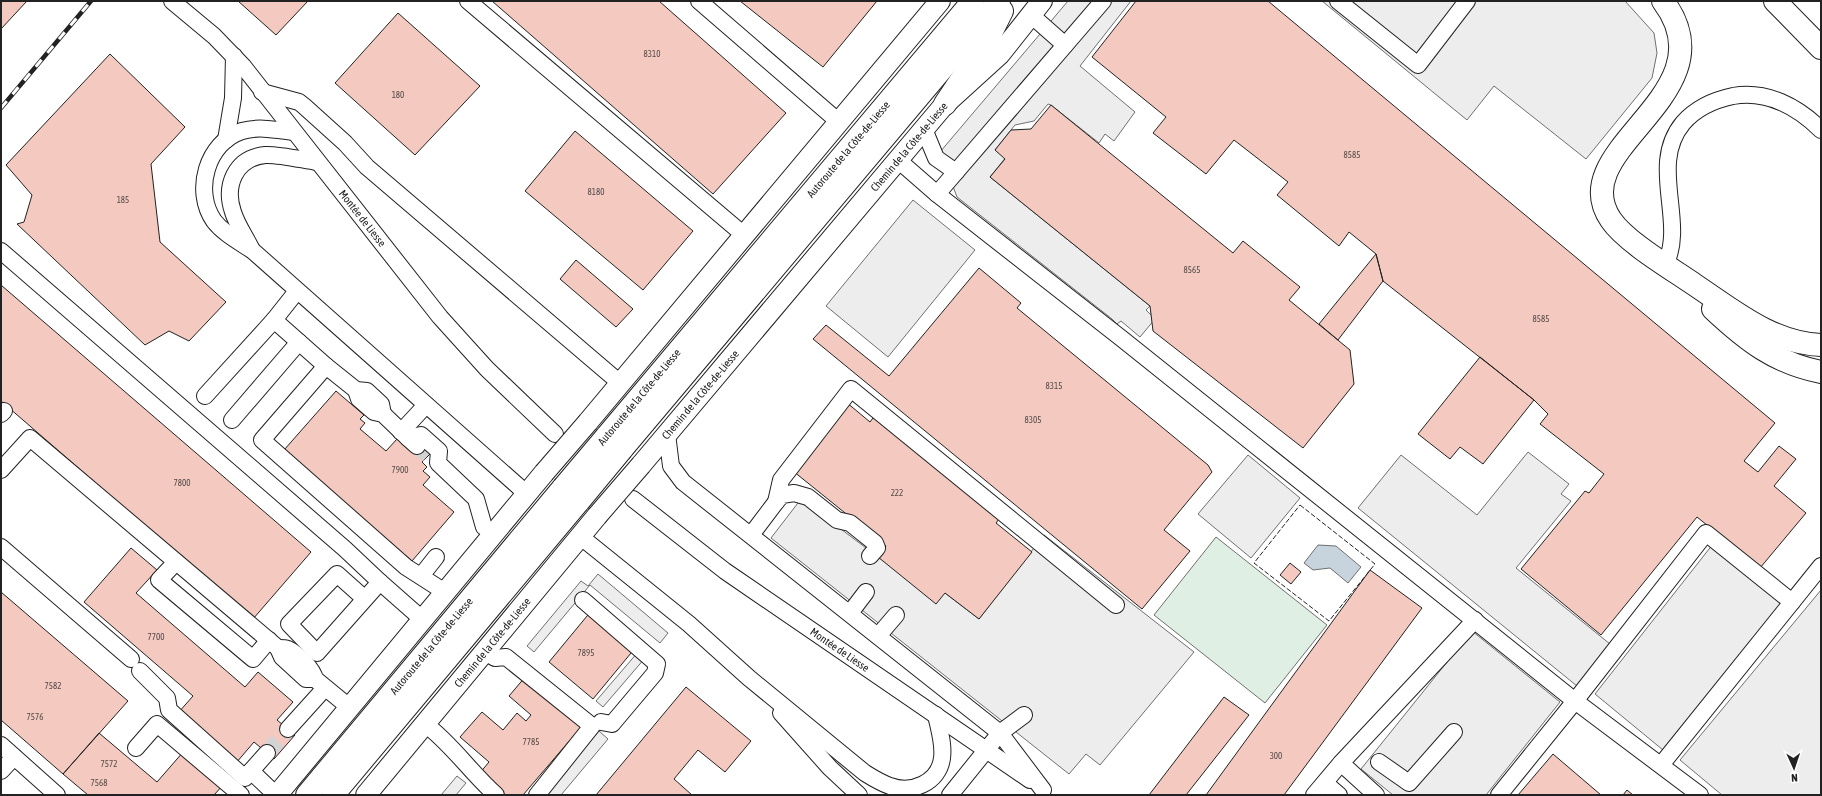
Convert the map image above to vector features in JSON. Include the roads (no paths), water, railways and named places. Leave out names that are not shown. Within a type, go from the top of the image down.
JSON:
[{"type":"highway","name":"Autoroute de la Côte-de-Liesse","points":[[333,795],[571,495],[973,1]]},
{"type":"highway","name":"Autoroute de la Côte-de-Liesse","points":[[614,443],[999,1]]},
{"type":"highway","points":[[944,104],[986,43],[1007,1]]},
{"type":"highway","points":[[1663,1],[1671,14],[1680,38],[1681,50],[1677,73],[1666,92],[1609,166],[1604,181],[1603,198],[1605,208],[1615,226],[1665,265],[1741,335],[1753,344],[1790,363],[1821,372]]},
{"type":"highway","points":[[1775,1],[1821,48]]},
{"type":"highway","points":[[1665,265],[1771,333],[1797,343],[1821,346]]},
{"type":"highway","name":"Autoroute de la Côte-de-Liesse","points":[[307,795],[571,495]]},
{"type":"main road","points":[[277,795],[422,619],[940,1]]},
{"type":"main road","name":"Chemin de la Côte-de-Liesse","points":[[366,795],[597,516],[944,104],[1000,54],[1036,8]]},
{"type":"street","name":"Montée de Liesse","points":[[172,1],[214,36],[234,56],[436,312],[471,352],[512,394],[555,434]]},
{"type":"street","points":[[468,1],[744,235]]},
{"type":"street","points":[[699,1],[839,122]]},
{"type":"street","points":[[937,194],[1103,1]]},
{"type":"street","points":[[1338,1],[1418,65],[1467,1]]},
{"type":"street","points":[[1036,8],[1066,45]]},
{"type":"street","points":[[226,140],[232,102],[234,56]]},
{"type":"street","points":[[262,92],[299,102],[345,143],[367,167],[620,383]]},
{"type":"street","points":[[1665,265],[1670,254],[1671,239],[1668,155],[1675,135],[1694,112],[1724,98],[1736,96],[1759,96],[1781,102],[1794,108],[1821,130]]},
{"type":"street","points":[[294,132],[251,129],[237,133],[226,140],[213,153],[208,166],[205,182],[206,203],[212,217],[221,229],[253,251],[527,494]]},
{"type":"street","points":[[924,129],[936,158],[956,172]]},
{"type":"street","points":[[253,251],[237,222],[231,206],[230,187],[236,171],[247,160],[260,156],[272,155],[317,162]]},
{"type":"street","points":[[898,160],[937,194],[1115,333],[1576,701],[1700,795]]},
{"type":"street","points":[[1,251],[345,548],[380,582],[422,619]]},
{"type":"street","points":[[205,396],[274,320],[297,291]]},
{"type":"street","points":[[274,320],[326,366],[356,390],[359,399],[374,412],[383,414],[476,500],[484,526],[493,534]]},
{"type":"street","points":[[232,420],[299,342]]},
{"type":"street","points":[[326,366],[262,440],[406,567],[445,592]]},
{"type":"street","points":[[776,502],[781,480],[851,389],[1116,605]]},
{"type":"street","points":[[418,447],[426,405]]},
{"type":"street","points":[[667,434],[670,461],[676,474],[1000,733],[1047,792]]},
{"type":"street","points":[[1,470],[30,438],[274,644],[288,649],[299,658],[314,671],[320,683],[349,707]]},
{"type":"street","points":[[751,535],[782,495],[794,493],[808,497],[837,520],[850,523],[875,543],[877,548],[870,556]]},
{"type":"street","name":"Montée de Liesse","points":[[633,499],[725,571],[1047,792]]},
{"type":"street","points":[[1499,795],[1576,701],[1706,533],[1792,602]]},
{"type":"street","points":[[581,537],[689,624],[749,678],[865,773],[882,783],[898,788],[912,788],[924,784],[933,777],[940,768],[943,749],[936,715]]},
{"type":"street","points":[[1,547],[136,665],[166,698],[169,710],[245,778],[267,753]]},
{"type":"street","points":[[421,576],[436,557]]},
{"type":"street","points":[[176,562],[159,580],[253,659],[274,644]]},
{"type":"street","points":[[1661,765],[1821,566]]},
{"type":"street","points":[[365,599],[337,574],[289,624],[317,653],[365,599],[380,582]]},
{"type":"street","points":[[850,613],[866,592]]},
{"type":"street","points":[[583,600],[657,664],[655,673],[612,724],[601,722]]},
{"type":"street","points":[[878,636],[896,615]]},
{"type":"street","points":[[1314,795],[1341,763],[1475,620]]},
{"type":"street","points":[[485,652],[495,658],[506,657],[592,726],[537,795]]},
{"type":"street","points":[[749,678],[830,768],[859,795]]},
{"type":"street","points":[[288,729],[320,683]]},
{"type":"street","points":[[950,795],[1000,733],[1024,715]]},
{"type":"street","points":[[136,748],[157,724],[206,766],[232,792]]},
{"type":"street","points":[[425,724],[460,757],[480,782],[496,795]]},
{"type":"street","points":[[1379,762],[1409,784],[1454,732]]},
{"type":"street","points":[[1,745],[57,795]]},
{"type":"street","points":[[206,766],[217,752]]},
{"type":"street","points":[[1,771],[14,757]]},
{"type":"street","points":[[1341,763],[1376,795]]},
{"type":"street","points":[[251,771],[277,795]]},
{"type":"street","points":[[1325,782],[1339,795]]},
{"type":"tunnel","points":[[559,437],[629,496]]},
{"type":"tunnel","points":[[417,446],[428,455]]},
{"type":"tunnel","points":[[267,753],[288,729]]},
{"type":"railway","points":[[1,108],[91,1]]}]
